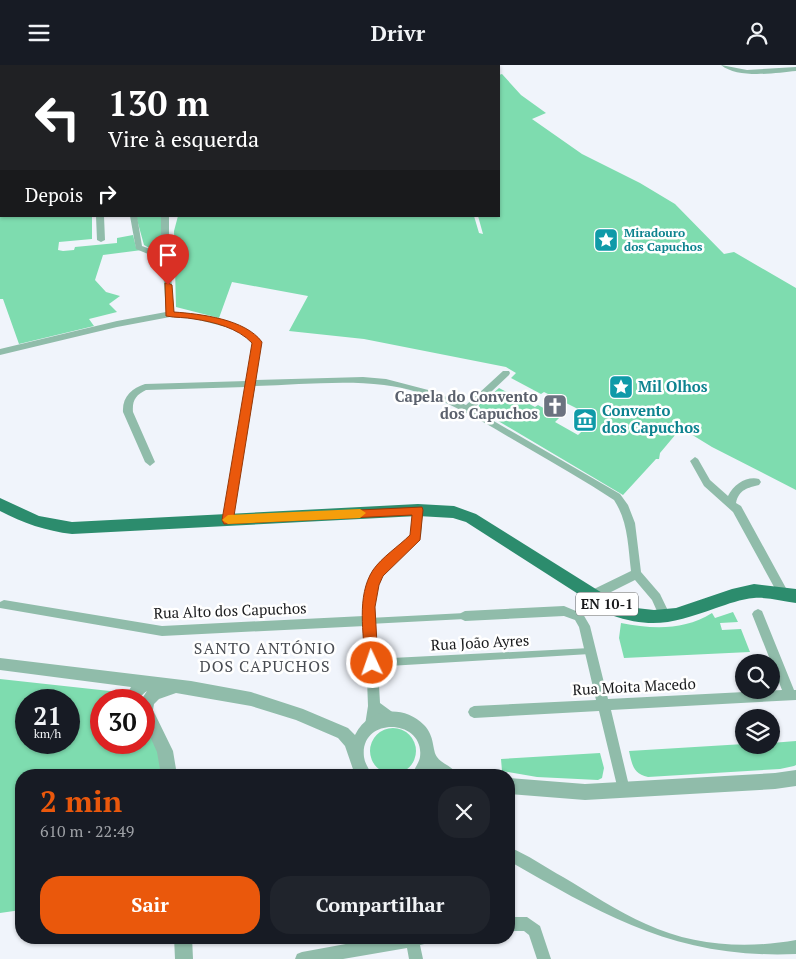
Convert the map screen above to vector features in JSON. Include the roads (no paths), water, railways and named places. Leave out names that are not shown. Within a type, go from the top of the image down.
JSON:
[{"type":"main road","name":"EN 10-1","points":[[4,507],[48,526],[72,528],[418,510],[454,512],[471,518],[593,596],[626,612],[645,617],[665,617],[754,591],[789,594]]},
{"type":"street","points":[[724,65],[729,69],[752,71],[796,69]]},
{"type":"street","points":[[100,217],[101,239]]},
{"type":"street","points":[[133,217],[139,247],[151,252],[166,254]]},
{"type":"street","points":[[166,217],[166,254],[170,314]]},
{"type":"street","points":[[0,352],[117,324],[170,314],[195,316],[246,331],[257,342],[252,383],[228,520]]},
{"type":"street","points":[[468,409],[506,373]]},
{"type":"street","points":[[150,461],[128,412],[128,400],[138,390],[153,386],[378,381],[425,390],[468,409],[617,497],[626,509],[636,573],[656,597],[665,617]]},
{"type":"street","points":[[695,461],[707,483],[737,509],[789,594]]},
{"type":"street","points":[[731,504],[732,496],[736,490],[748,483],[756,482]]},
{"type":"street","points":[[356,758],[359,738],[369,727],[374,706],[369,621],[369,597],[372,585],[378,573],[416,537],[418,510]]},
{"type":"street","points":[[593,596],[601,590],[619,584],[636,573]]},
{"type":"street","name":"Rua Alto dos Capuchos","points":[[2,605],[162,631],[369,621]]},
{"type":"street","points":[[369,621],[564,611],[574,613],[583,621],[624,790]]},
{"type":"street","points":[[758,614],[793,695]]},
{"type":"street","name":"Rua João Ayres","points":[[372,663],[590,651]]},
{"type":"street","points":[[0,664],[117,679],[131,689]]},
{"type":"street","points":[[155,694],[178,687],[222,693],[271,704],[343,733],[351,742],[361,769]]},
{"type":"street","name":"Rua Moita Macedo","points":[[474,712],[793,695]]},
{"type":"street","points":[[374,706],[391,718],[407,721],[424,736],[428,745],[428,758],[423,769]]},
{"type":"street","points":[[343,733],[355,733],[391,718]]},
{"type":"street","points":[[155,726],[165,751],[168,769]]},
{"type":"street","points":[[428,758],[440,769]]},
{"type":"street","points":[[515,786],[585,792],[775,781],[796,778]]},
{"type":"street","points":[[515,857],[642,930],[668,940],[734,953],[772,952],[796,947]]},
{"type":"street","points":[[516,924],[535,931],[544,959]]},
{"type":"street","points":[[183,944],[184,959]]},
{"type":"street","points":[[302,959],[389,944]]},
{"type":"street","points":[[413,944],[416,959]]},
{"type":"place","name":"Miradouro dos Capuchos","points":[[606,240]]},
{"type":"place","name":"Mil Olhos","points":[[621,387]]},
{"type":"place","name":"Capela do Convento dos Capuchos","points":[[555,406]]},
{"type":"place","name":"Convento dos Capuchos","points":[[585,420]]},
{"type":"district","name":"SANTO ANTÓNIO DOS CAPUCHOS","points":[[265,657]]}]
